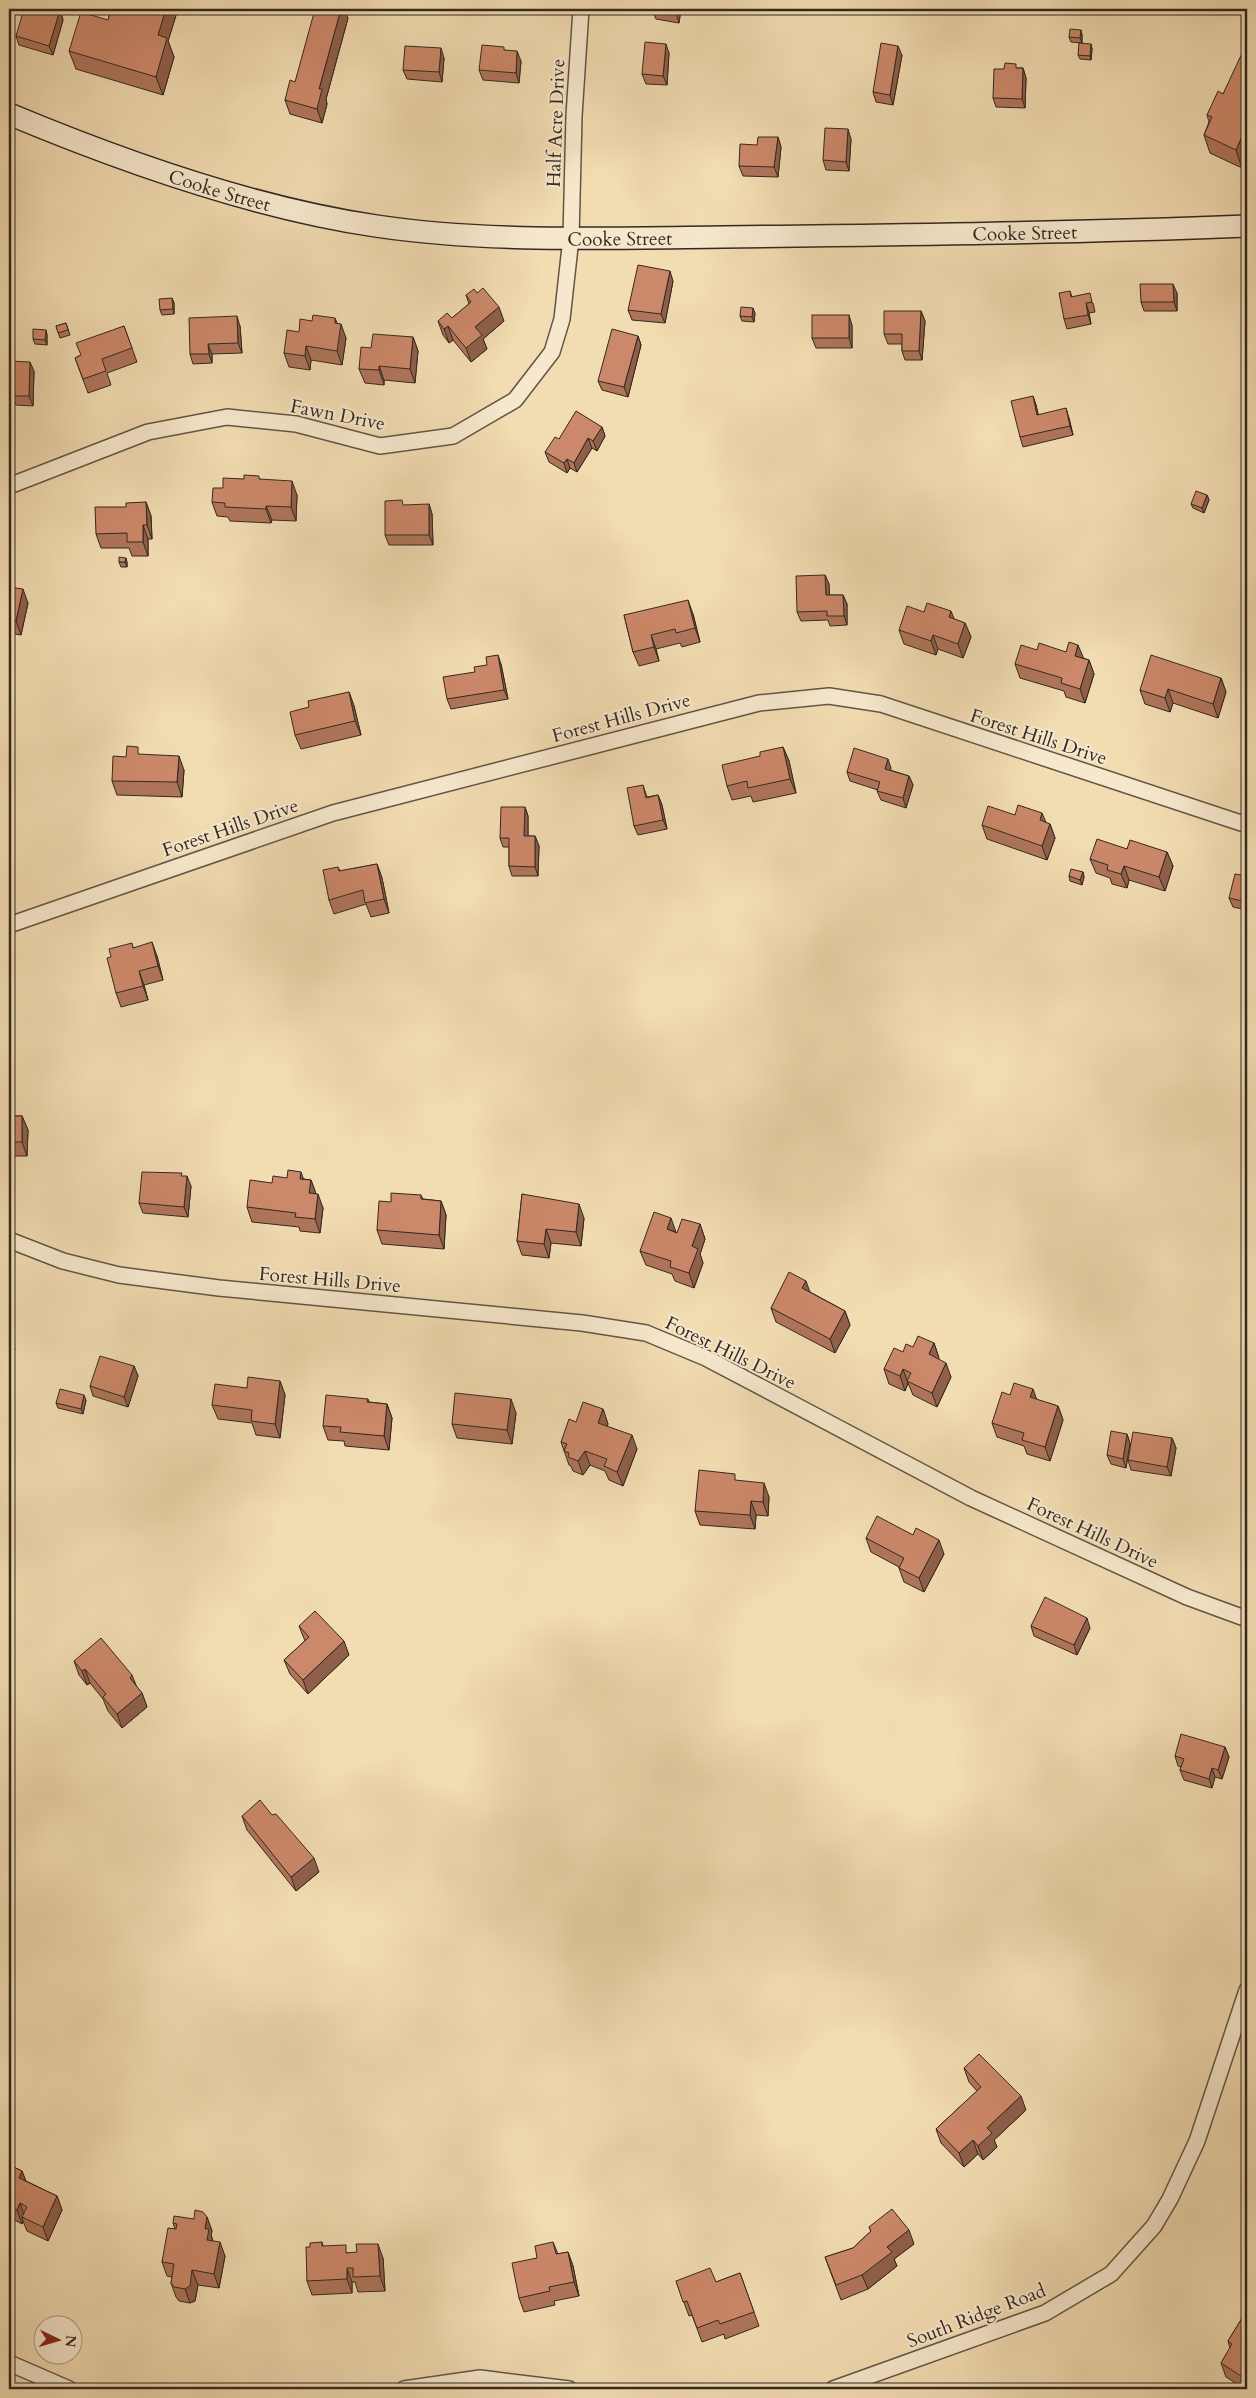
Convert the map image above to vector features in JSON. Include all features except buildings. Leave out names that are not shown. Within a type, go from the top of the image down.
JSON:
[{"type":"main road","name":"Cooke Street","points":[[9,114],[76,142],[244,197],[312,215],[417,231],[476,236],[571,238],[1020,234],[1247,226]]},
{"type":"street","name":"Half Acre Drive","points":[[571,238],[574,116],[581,9]]},
{"type":"street","name":"Fawn Drive","points":[[9,486],[148,432],[227,417],[296,424],[380,446],[453,436],[515,400],[552,352],[562,319],[571,238]]},
{"type":"street","name":"Forest Hills Drive","points":[[9,925],[332,813],[760,702],[829,696],[881,704],[1247,825]]},
{"type":"street","name":"Forest Hills Drive","points":[[9,1240],[63,1261],[119,1275],[218,1288],[582,1323],[646,1333],[706,1358],[971,1498],[1188,1597],[1247,1619]]},
{"type":"street","name":"South Ridge Road","points":[[833,2389],[1045,2313],[1111,2274],[1154,2226],[1170,2199],[1197,2140],[1247,1990]]},
{"type":"street","points":[[9,2363],[69,2389]]},
{"type":"street","points":[[404,2389],[480,2378],[569,2389]]}]
